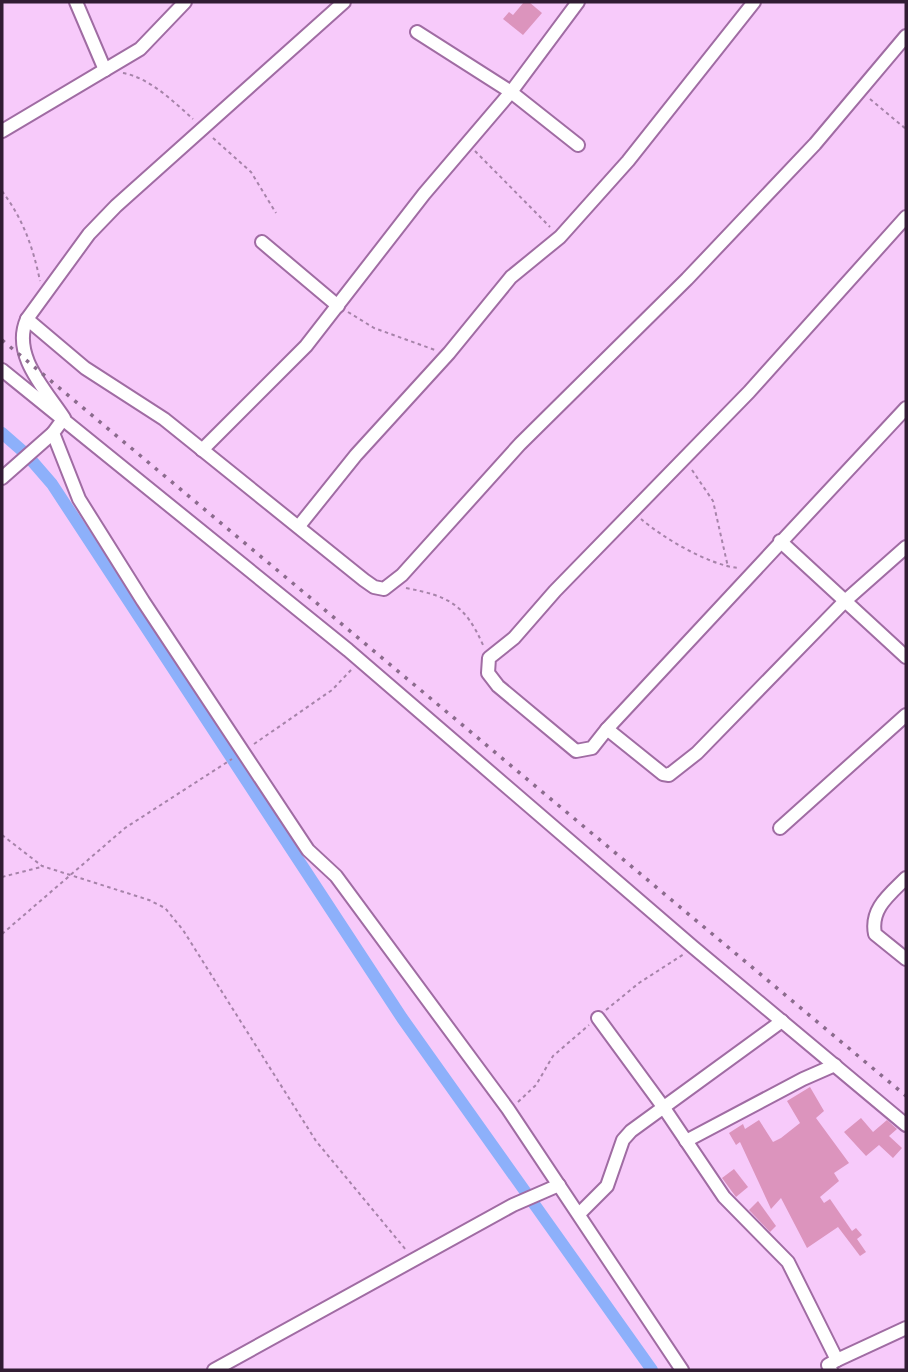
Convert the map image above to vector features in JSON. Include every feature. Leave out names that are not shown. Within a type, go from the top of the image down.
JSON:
[{"type":"street","points":[[76,2],[105,70]]},
{"type":"street","points":[[2,131],[140,49],[185,2]]},
{"type":"street","points":[[64,418],[27,361],[22,334],[27,319],[102,220],[201,127],[344,2]]},
{"type":"street","points":[[202,450],[285,370],[511,92],[578,2]]},
{"type":"street","points":[[299,526],[356,455],[449,353],[511,277],[560,237],[665,117],[754,2]]},
{"type":"street","points":[[417,32],[511,92],[578,145]]},
{"type":"street","points":[[27,319],[85,368],[153,411],[374,587],[384,589],[391,585],[553,410],[732,232],[860,92],[906,36]]},
{"type":"street","points":[[906,217],[749,392],[679,462],[514,638],[489,658],[488,673],[498,686],[576,751],[592,748],[753,570],[906,408]]},
{"type":"street","points":[[262,243],[338,306]]},
{"type":"street","points":[[2,370],[360,660],[906,1125]]},
{"type":"street","points":[[2,478],[53,433],[64,418]]},
{"type":"street","points":[[53,433],[79,499],[308,850],[336,876],[508,1109],[682,1370]]},
{"type":"street","points":[[780,541],[906,657]]},
{"type":"street","points":[[607,729],[663,774],[672,773],[696,753],[845,601],[906,547]]},
{"type":"street","points":[[780,828],[906,715]]},
{"type":"street","points":[[906,878],[882,902],[872,920],[875,934],[906,959]]},
{"type":"street","points":[[598,1018],[664,1108],[724,1197],[788,1262],[829,1366],[906,1328]]},
{"type":"street","points":[[579,1214],[611,1179],[624,1140],[782,1021]]},
{"type":"street","points":[[686,1141],[835,1065]]},
{"type":"street","points":[[214,1370],[414,1258],[513,1205],[559,1185]]},
{"type":"path","points":[[105,70],[135,75],[170,98],[251,172],[276,214]]},
{"type":"path","points":[[860,92],[906,129]]},
{"type":"path","points":[[467,144],[510,183],[560,237]]},
{"type":"path","points":[[2,191],[18,212],[34,252],[43,296]]},
{"type":"path","points":[[338,306],[374,328],[449,353]]},
{"type":"path","points":[[679,462],[690,468],[713,501],[729,567]]},
{"type":"path","points":[[633,511],[657,533],[729,567],[753,570]]},
{"type":"path","points":[[391,585],[444,597],[464,611],[489,658]]},
{"type":"path","points":[[2,934],[125,828],[243,753],[332,690],[360,660]]},
{"type":"path","points":[[2,835],[42,866],[149,900],[165,908],[183,930],[316,1141],[414,1258]]},
{"type":"path","points":[[2,877],[42,866]]},
{"type":"building","points":[[524,2],[529,2],[542,13],[523,35],[503,19],[509,12],[513,15]]},
{"type":"building","points":[[810,1087],[824,1111],[816,1118],[849,1163],[834,1173],[839,1181],[820,1197],[824,1203],[830,1199],[852,1231],[856,1228],[862,1235],[857,1239],[866,1252],[860,1256],[838,1227],[807,1248],[781,1198],[771,1209],[740,1142],[736,1145],[729,1133],[743,1124],[745,1129],[759,1120],[773,1142],[781,1138],[800,1123],[787,1101]]},
{"type":"building","points":[[861,1118],[873,1132],[887,1120],[897,1129],[889,1136],[902,1148],[893,1158],[879,1145],[866,1156],[844,1132]]},
{"type":"building","points":[[734,1169],[748,1187],[736,1197],[722,1178]]},
{"type":"building","points":[[758,1201],[776,1226],[770,1232],[749,1210]]},
{"type":"waterway","points":[[2,433],[26,454],[52,484],[402,1018],[652,1370]]},
{"type":"railway","points":[[2,340],[906,1096]]}]
